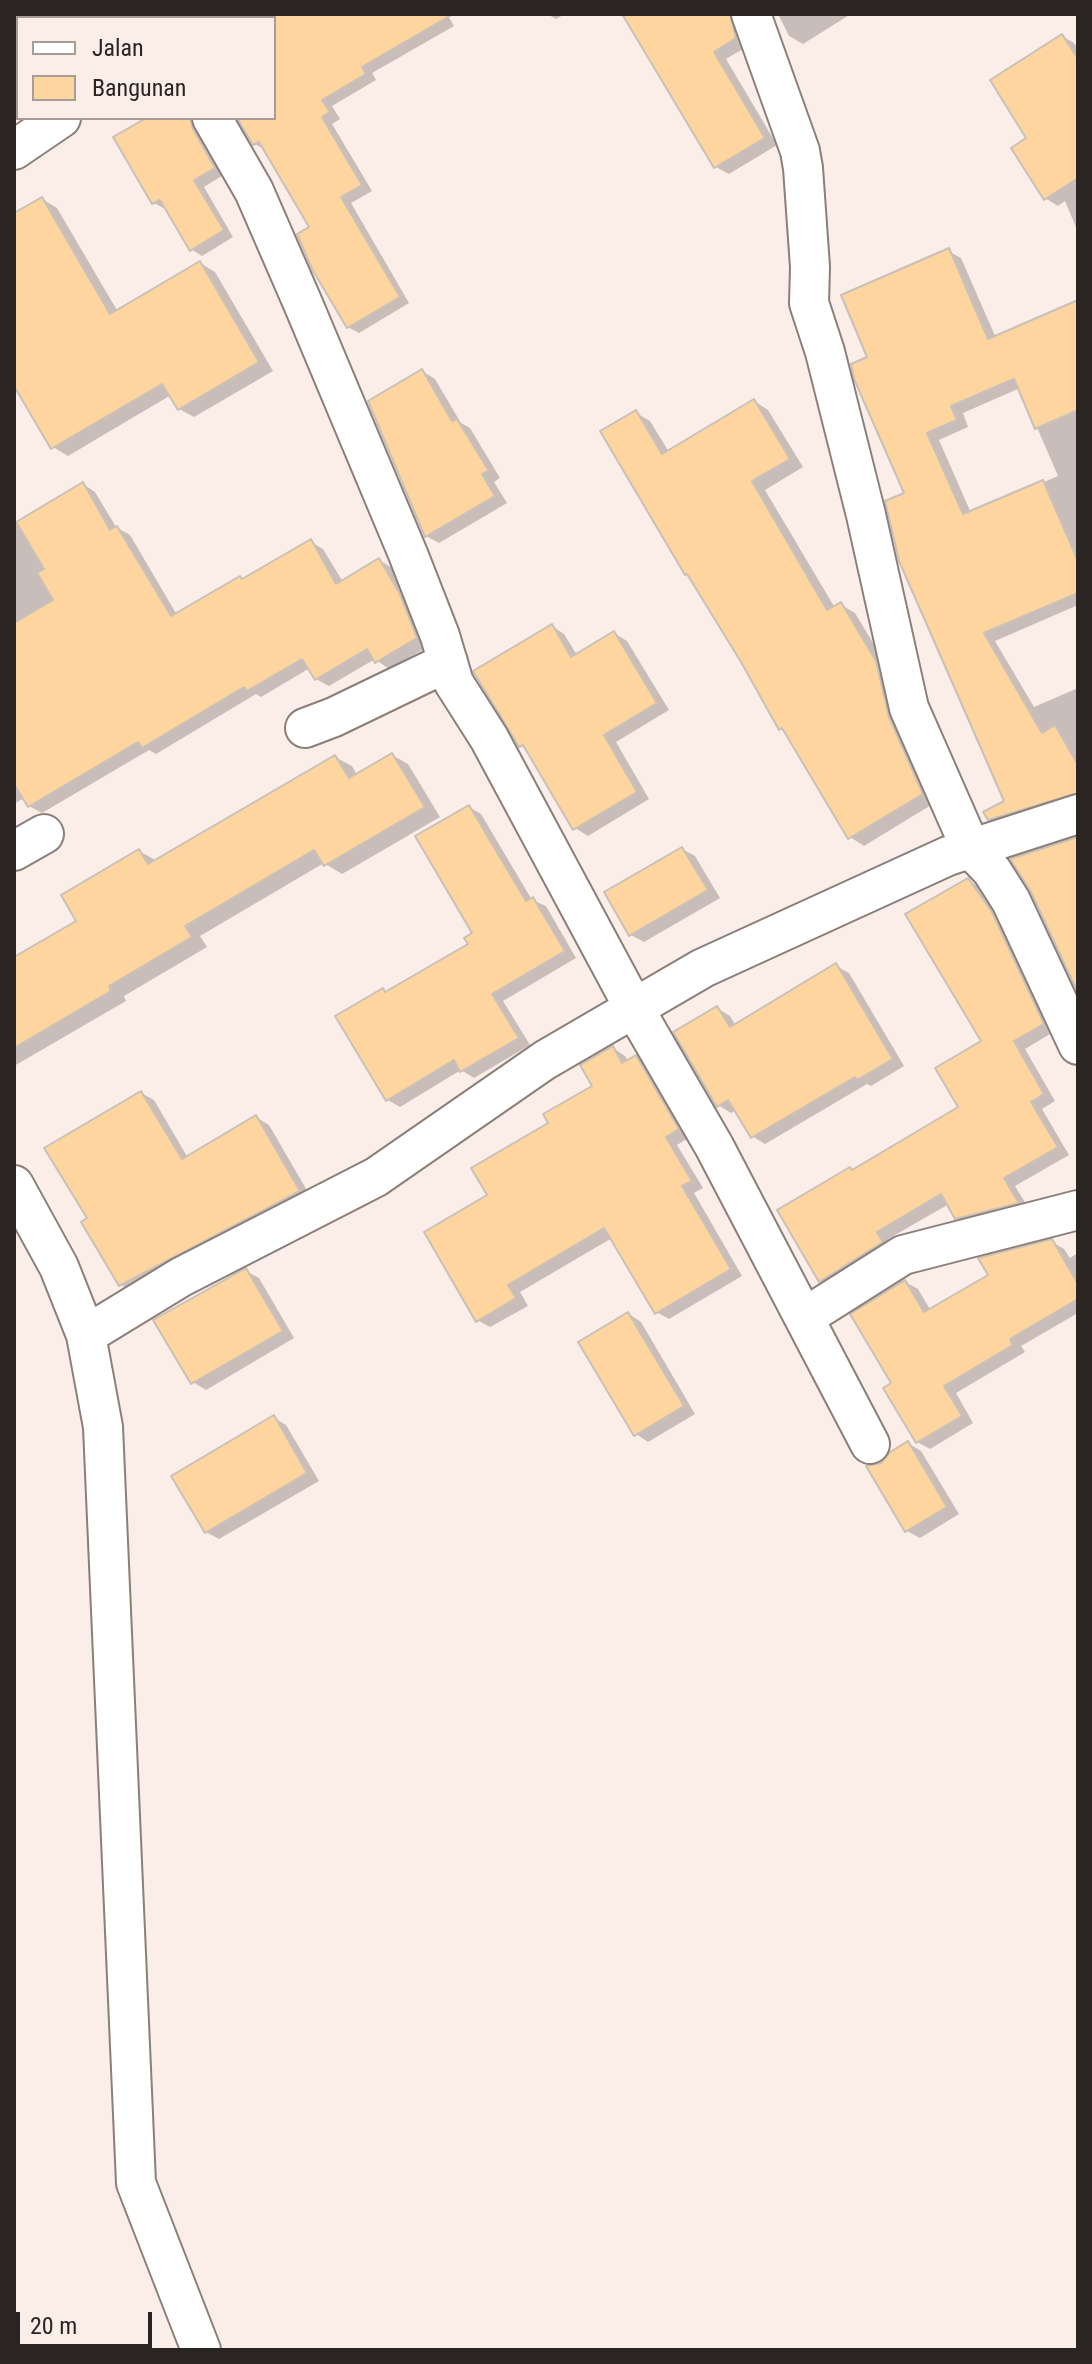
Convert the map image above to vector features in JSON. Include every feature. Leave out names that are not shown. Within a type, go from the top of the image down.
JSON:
[{"type":"street","points":[[751,14],[800,151],[810,267],[809,303],[825,352],[866,515],[909,708],[971,849],[992,871],[1011,901],[1078,1045]]},
{"type":"street","points":[[14,150],[58,120]]},
{"type":"street","points":[[213,120],[254,191],[304,306],[408,554],[440,636],[454,683],[489,738],[634,1008],[714,1146],[870,1444]]},
{"type":"street","points":[[305,728],[448,662]]},
{"type":"street","points":[[86,1335],[181,1277],[376,1177],[545,1060],[703,968],[934,862],[1078,814]]},
{"type":"street","points":[[14,1185],[59,1267],[86,1335],[103,1427],[136,2183],[201,2350]]},
{"type":"street","points":[[805,1317],[903,1255],[1078,1210]]},
{"type":"building","points":[[453,14],[362,67],[366,74],[322,100],[330,112],[322,117],[362,185],[341,197],[400,297],[347,328],[312,269],[297,234],[309,227],[259,142],[253,145],[238,120],[276,120],[276,16],[251,16]]},
{"type":"building","points":[[622,14],[730,14],[736,38],[714,52],[765,138],[714,168]]},
{"type":"building","points":[[1062,34],[1078,59],[1078,178],[1044,200],[1011,148],[1026,138],[990,80]]},
{"type":"building","points":[[143,120],[191,120],[215,168],[194,180],[224,230],[190,251],[160,200],[152,204],[113,137]]},
{"type":"building","points":[[42,197],[110,314],[200,261],[259,362],[178,410],[162,384],[51,449],[14,386],[14,213]]},
{"type":"building","points":[[949,248],[988,339],[1078,300],[1078,410],[1035,429],[1014,379],[951,406],[957,420],[927,433],[963,514],[1043,480],[1078,561],[1078,593],[984,633],[1042,733],[1055,725],[1078,765],[1078,793],[988,820],[983,812],[1004,801],[899,561],[885,501],[904,493],[854,379],[851,364],[867,357],[841,295]]},
{"type":"building","points":[[422,369],[452,421],[457,419],[489,471],[482,474],[495,496],[425,537],[368,401]]},
{"type":"building","points":[[754,399],[790,459],[752,481],[827,610],[841,602],[876,661],[889,717],[923,794],[848,839],[600,431],[636,410],[662,454]]},
{"type":"building","points":[[83,482],[110,530],[117,526],[171,616],[311,539],[336,584],[379,558],[399,592],[417,638],[375,663],[367,649],[315,680],[302,659],[247,691],[244,687],[142,748],[138,742],[28,807],[14,784],[14,623],[53,600],[37,573],[44,569],[16,522]]},
{"type":"building","points":[[552,624],[571,657],[614,631],[657,703],[604,735],[637,792],[573,830],[523,745],[519,747],[473,671]]},
{"type":"building","points":[[392,753],[425,807],[324,866],[314,850],[185,926],[192,937],[109,986],[111,991],[14,1048],[14,957],[76,921],[61,895],[139,849],[148,864],[335,755],[349,778]]},
{"type":"building","points":[[469,805],[526,901],[533,897],[565,951],[492,994],[519,1038],[460,1072],[454,1060],[386,1101],[335,1016],[383,988],[385,992],[468,944],[464,938],[472,933],[415,836]]},
{"type":"building","points":[[1078,837],[1078,993],[1031,892],[1010,859]]},
{"type":"building","points":[[682,847],[708,890],[629,936],[604,892]]},
{"type":"building","points":[[968,878],[992,912],[1044,1024],[1014,1041],[1044,1094],[1031,1102],[1058,1147],[1004,1178],[1019,1203],[955,1219],[941,1194],[877,1232],[883,1242],[819,1282],[777,1210],[958,1107],[935,1068],[981,1041],[905,914]]},
{"type":"building","points":[[836,963],[893,1059],[857,1080],[855,1077],[751,1138],[728,1100],[717,1107],[673,1032],[717,1006],[730,1027]]},
{"type":"building","points":[[613,1046],[622,1063],[636,1055],[679,1129],[666,1137],[692,1181],[682,1186],[731,1269],[655,1314],[604,1228],[508,1285],[516,1298],[476,1322],[424,1232],[487,1195],[471,1168],[548,1123],[543,1114],[592,1086],[580,1065]]},
{"type":"building","points":[[141,1091],[182,1159],[256,1115],[300,1191],[119,1286],[81,1222],[87,1218],[44,1148]]},
{"type":"building","points":[[1052,1239],[1078,1284],[1078,1299],[1010,1339],[1013,1345],[944,1386],[962,1416],[916,1443],[883,1388],[891,1383],[850,1314],[905,1280],[924,1312],[988,1275],[978,1258]]},
{"type":"building","points":[[246,1268],[283,1331],[191,1384],[153,1320]]},
{"type":"building","points":[[628,1312],[684,1406],[634,1436],[578,1342]]},
{"type":"building","points":[[274,1415],[307,1473],[205,1533],[171,1476]]},
{"type":"building","points":[[908,1441],[947,1507],[905,1532],[866,1466],[881,1463],[890,1452]]}]
